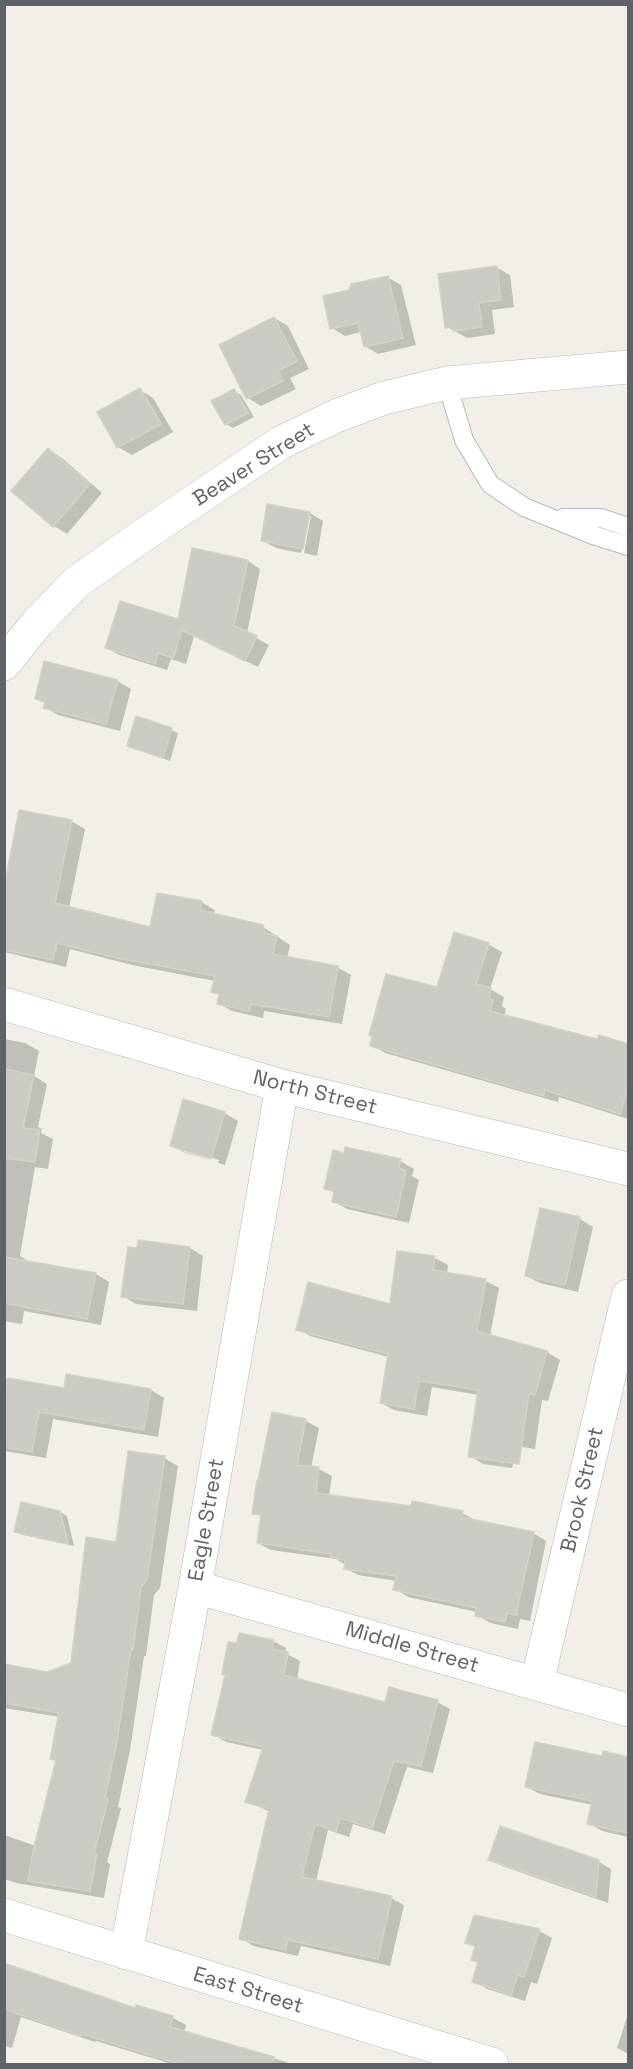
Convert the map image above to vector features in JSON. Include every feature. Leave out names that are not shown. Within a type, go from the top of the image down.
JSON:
[{"type":"street","name":"Beaver Street","points":[[4,664],[37,623],[77,582],[282,442],[336,416],[384,398],[447,383],[628,367]]},
{"type":"street","name":"North Street","points":[[4,1004],[282,1086],[628,1169]]},
{"type":"street","name":"Eagle Street","points":[[126,1953],[195,1587],[282,1086]]},
{"type":"street","name":"Brook Street","points":[[537,1683],[628,1296]]},
{"type":"street","name":"Middle Street","points":[[195,1587],[628,1710]]},
{"type":"street","name":"East Street","points":[[4,1916],[492,2064]]},
{"type":"lane","points":[[447,383],[464,440],[490,484],[524,507],[593,535],[628,546]]},
{"type":"lane","points":[[555,518],[601,518],[628,526]]},
{"type":"building","points":[[497,266],[501,300],[479,303],[482,327],[453,331],[452,326],[445,328],[438,274]]},
{"type":"building","points":[[388,276],[403,338],[364,347],[358,323],[330,329],[323,296],[349,290],[351,284]]},
{"type":"building","points":[[274,317],[297,361],[278,371],[283,381],[246,399],[219,345]]},
{"type":"building","points":[[140,388],[161,424],[117,448],[97,412]]},
{"type":"building","points":[[234,389],[248,413],[225,425],[211,401]]},
{"type":"building","points":[[48,448],[90,484],[53,527],[11,491]]},
{"type":"building","points":[[267,504],[310,512],[303,549],[261,541]]},
{"type":"building","points":[[192,548],[248,560],[234,626],[257,636],[245,661],[182,630],[173,658],[158,653],[155,664],[105,648],[120,601],[178,619]]},
{"type":"building","points":[[44,661],[118,680],[106,724],[43,708],[45,702],[35,699]]},
{"type":"building","points":[[136,716],[172,728],[163,758],[127,746]]},
{"type":"building","points":[[19,810],[72,820],[55,903],[150,927],[157,893],[202,901],[200,910],[263,925],[265,933],[277,936],[273,954],[338,966],[329,1017],[251,1004],[249,1011],[217,1004],[219,994],[211,992],[215,976],[117,958],[57,943],[53,960],[4,950],[5,883]]},
{"type":"building","points":[[454,932],[489,943],[476,984],[491,988],[489,999],[493,1000],[490,1011],[597,1039],[599,1035],[628,1044],[628,1088],[620,1114],[545,1090],[544,1096],[370,1046],[372,1036],[369,1035],[386,974],[437,987]]},
{"type":"building","points":[[4,1069],[34,1075],[23,1128],[40,1130],[35,1162],[4,1158]]},
{"type":"building","points":[[183,1099],[225,1112],[211,1159],[170,1146]]},
{"type":"building","points":[[345,1147],[401,1159],[399,1168],[406,1171],[396,1217],[332,1202],[334,1191],[324,1189],[333,1150],[344,1153]]},
{"type":"building","points":[[540,1208],[580,1217],[565,1285],[525,1276]]},
{"type":"building","points":[[138,1240],[190,1247],[183,1304],[121,1297],[128,1247],[137,1248]]},
{"type":"building","points":[[397,1251],[435,1256],[433,1270],[486,1279],[477,1331],[547,1351],[535,1395],[529,1393],[519,1464],[468,1457],[478,1390],[419,1381],[414,1409],[380,1403],[388,1354],[296,1330],[308,1282],[390,1304]]},
{"type":"building","points":[[4,1257],[96,1273],[87,1319],[4,1303]]},
{"type":"building","points":[[66,1374],[151,1389],[144,1430],[39,1412],[32,1452],[4,1447],[4,1397],[8,1378],[64,1388]]},
{"type":"building","points":[[272,1412],[306,1419],[297,1465],[319,1467],[316,1493],[411,1506],[412,1501],[463,1511],[461,1517],[534,1532],[516,1615],[507,1613],[505,1622],[475,1616],[476,1608],[393,1590],[396,1576],[344,1569],[345,1560],[330,1557],[331,1554],[257,1543],[261,1515],[252,1514]]},
{"type":"building","points":[[128,1451],[165,1456],[147,1580],[141,1587],[133,1650],[131,1649],[117,1741],[105,1798],[108,1799],[94,1854],[97,1854],[90,1891],[28,1881],[33,1851],[56,1760],[50,1759],[59,1713],[4,1703],[4,1664],[47,1672],[71,1663],[86,1537],[116,1542]]},
{"type":"building","points":[[21,1502],[60,1511],[68,1544],[14,1532]]},
{"type":"building","points":[[239,1633],[274,1640],[272,1649],[288,1652],[284,1675],[385,1702],[389,1687],[438,1700],[421,1766],[394,1761],[372,1828],[340,1818],[336,1831],[315,1824],[302,1877],[392,1896],[378,1959],[288,1940],[286,1950],[239,1939],[269,1809],[245,1802],[263,1747],[211,1735],[225,1675],[222,1674],[228,1642],[237,1643]]},
{"type":"building","points":[[535,1742],[602,1756],[603,1751],[628,1757],[628,1833],[587,1824],[592,1801],[525,1787]]},
{"type":"building","points":[[500,1826],[599,1860],[596,1897],[488,1860]]},
{"type":"building","points":[[474,1915],[540,1929],[524,1977],[518,1975],[511,1995],[472,1982],[478,1962],[471,1960],[475,1946],[465,1943]]},
{"type":"building","points":[[4,1963],[135,2008],[136,2005],[173,2016],[170,2027],[274,2057],[273,2064],[179,2064],[82,2034],[81,2036],[4,2009]]}]
